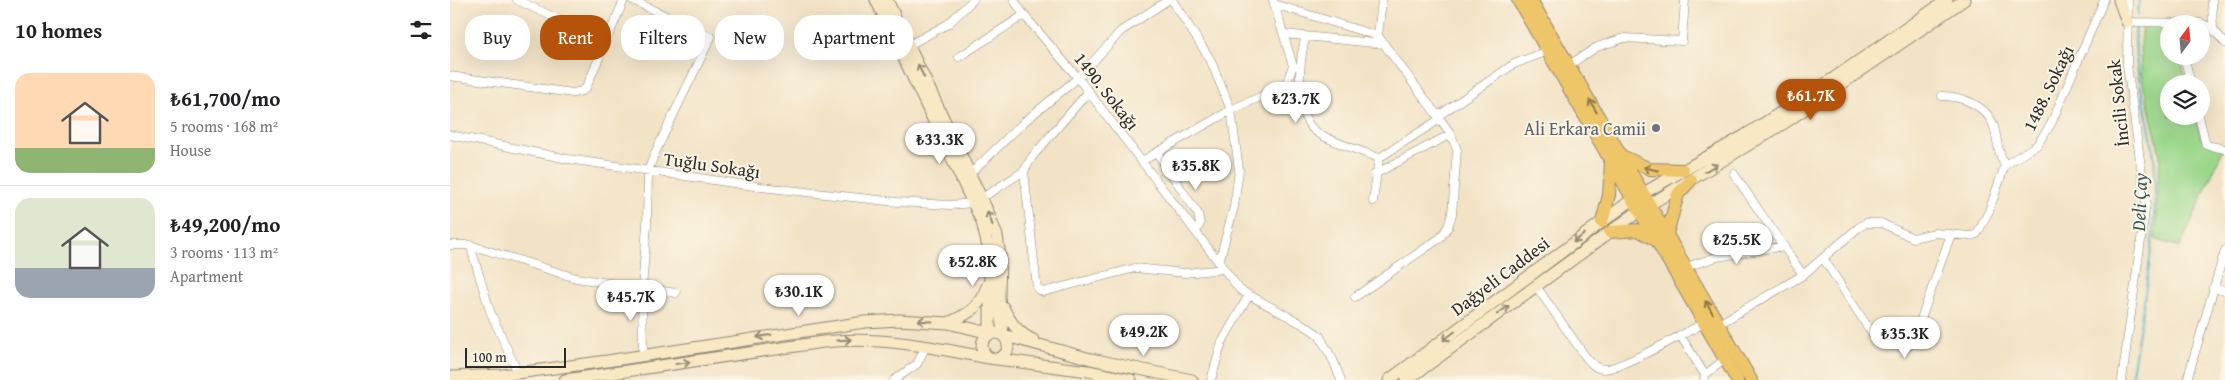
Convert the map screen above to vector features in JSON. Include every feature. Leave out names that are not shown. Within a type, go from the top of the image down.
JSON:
[{"type":"main road","points":[[1518,0],[1616,159],[1644,192],[1645,208]]},
{"type":"main road","points":[[1531,0],[1568,65],[1616,159],[1632,199],[1645,208],[1662,237],[1704,323],[1737,380]]},
{"type":"main road","points":[[1616,159],[1650,170],[1687,175],[1662,237]]},
{"type":"main road","points":[[1602,222],[1616,159]]},
{"type":"main road","points":[[1610,232],[1638,230],[1662,237],[1686,267],[1751,380]]},
{"type":"street","points":[[519,0],[550,15]]},
{"type":"street","points":[[611,28],[624,0]]},
{"type":"street","points":[[632,0],[711,37],[652,158],[648,171],[647,226],[642,289],[643,355]]},
{"type":"street","points":[[876,0],[997,236],[1000,256],[999,297],[1003,336],[1008,343],[1007,352],[992,359]]},
{"type":"street","points":[[887,0],[894,15]]},
{"type":"street","points":[[913,43],[948,24],[973,0]]},
{"type":"street","name":"1490. Sokağı","points":[[1014,0],[1024,15],[1089,91],[1240,290],[1319,335],[1333,360],[1341,380]]},
{"type":"street","points":[[1378,36],[1382,0]]},
{"type":"street","points":[[1568,65],[1597,47],[1624,38],[1682,41],[1686,0]]},
{"type":"street","points":[[1687,175],[1947,0]]},
{"type":"street","points":[[1687,175],[1786,122],[1964,0]]},
{"type":"street","name":"1488. Sokağı","points":[[2005,165],[2014,157],[2033,148],[2046,133],[2060,105],[2104,0]]},
{"type":"street","points":[[2122,0],[2127,22],[2160,23]]},
{"type":"street","points":[[2212,0],[2213,29]]},
{"type":"street","points":[[970,174],[1024,121],[1078,78],[1121,31],[1166,1],[1210,59],[1230,110],[1239,170],[1234,207],[1219,262]]},
{"type":"street","points":[[1273,2],[1378,36],[1451,134],[1457,150],[1452,214],[1448,227],[1440,238],[1355,297]]},
{"type":"street","points":[[1142,161],[1230,110],[1280,88],[1287,82],[1293,66],[1273,2]]},
{"type":"street","points":[[959,57],[1024,15]]},
{"type":"street","name":"İncili Sokak","points":[[2122,380],[2146,203],[2128,65],[2127,22]]},
{"type":"street","points":[[2210,28],[2225,43]]},
{"type":"street","points":[[1284,34],[1384,44]]},
{"type":"street","points":[[1306,36],[1301,52],[1300,68],[1303,108],[1309,125],[1324,135],[1379,158]]},
{"type":"street","points":[[1373,201],[1375,174],[1379,158],[1514,64],[1548,51]]},
{"type":"street","points":[[913,53],[970,174],[988,240],[990,256],[990,333],[981,343],[982,351],[992,359]]},
{"type":"street","points":[[450,76],[578,93],[586,88],[597,60]]},
{"type":"street","points":[[977,200],[1024,171],[1032,157],[1089,91]]},
{"type":"street","points":[[1719,324],[1803,275],[1858,228],[1871,222],[1885,224],[1913,238],[1935,233],[1970,236],[1979,232],[1992,204],[2005,165],[1998,152],[1993,125],[1987,115],[1968,101],[1942,96]]},
{"type":"street","points":[[2201,125],[2206,146],[2225,149]]},
{"type":"street","name":"Tuğlu Sokağı","points":[[450,134],[568,159],[865,199],[950,205],[977,200]]},
{"type":"street","points":[[1375,174],[1451,134]]},
{"type":"street","points":[[1157,153],[1198,214],[1200,224],[1196,232]]},
{"type":"street","points":[[1024,171],[1037,288],[1043,292],[1135,268],[1185,273],[1224,268]]},
{"type":"street","points":[[1734,174],[1803,275]]},
{"type":"street","name":"Dağyeli Caddesi","points":[[1389,380],[1632,199],[1644,192],[1687,175]]},
{"type":"street","name":"Dağyeli Caddesi","points":[[1407,380],[1645,208],[1687,175]]},
{"type":"street","points":[[1823,258],[1873,334],[1886,343],[1908,347],[1914,339],[1951,234]]},
{"type":"street","points":[[450,244],[470,245],[576,278],[676,293]]},
{"type":"street","points":[[470,245],[490,311],[518,373]]},
{"type":"street","points":[[1686,267],[1717,257],[1784,246]]},
{"type":"street","points":[[2187,380],[2225,250]]},
{"type":"street","points":[[948,323],[968,314],[977,307],[990,278]]},
{"type":"street","points":[[1536,286],[1593,366],[1604,369],[1622,364],[1704,323]]},
{"type":"street","points":[[2213,288],[2225,291]]},
{"type":"street","points":[[1211,380],[1222,342],[1249,295]]},
{"type":"street","points":[[999,297],[1014,327],[1024,336],[1048,348]]},
{"type":"street","points":[[450,377],[518,373],[851,323],[899,320],[948,323],[1091,359],[1192,380]]},
{"type":"street","points":[[1680,335],[1704,377],[1725,359]]},
{"type":"street","points":[[565,380],[839,340],[885,340],[1100,377],[1131,380]]},
{"type":"street","points":[[894,380],[917,364],[926,346]]},
{"type":"green space","points":[[2142,22],[2160,23],[2160,65],[2182,65],[2185,75],[2160,75],[2160,125],[2197,125],[2201,139],[2225,145],[2180,247],[2155,239],[2160,155],[2141,74],[2140,45]]},
{"type":"waterway","name":"Deli Çay","points":[[2138,15],[2139,0]]},
{"type":"waterway","name":"Deli Çay","points":[[2131,380],[2148,275],[2155,195],[2153,151],[2139,80],[2135,44],[2136,26]]},
{"type":"place","name":"Ali Erkara Camii","points":[[1656,128]]}]
